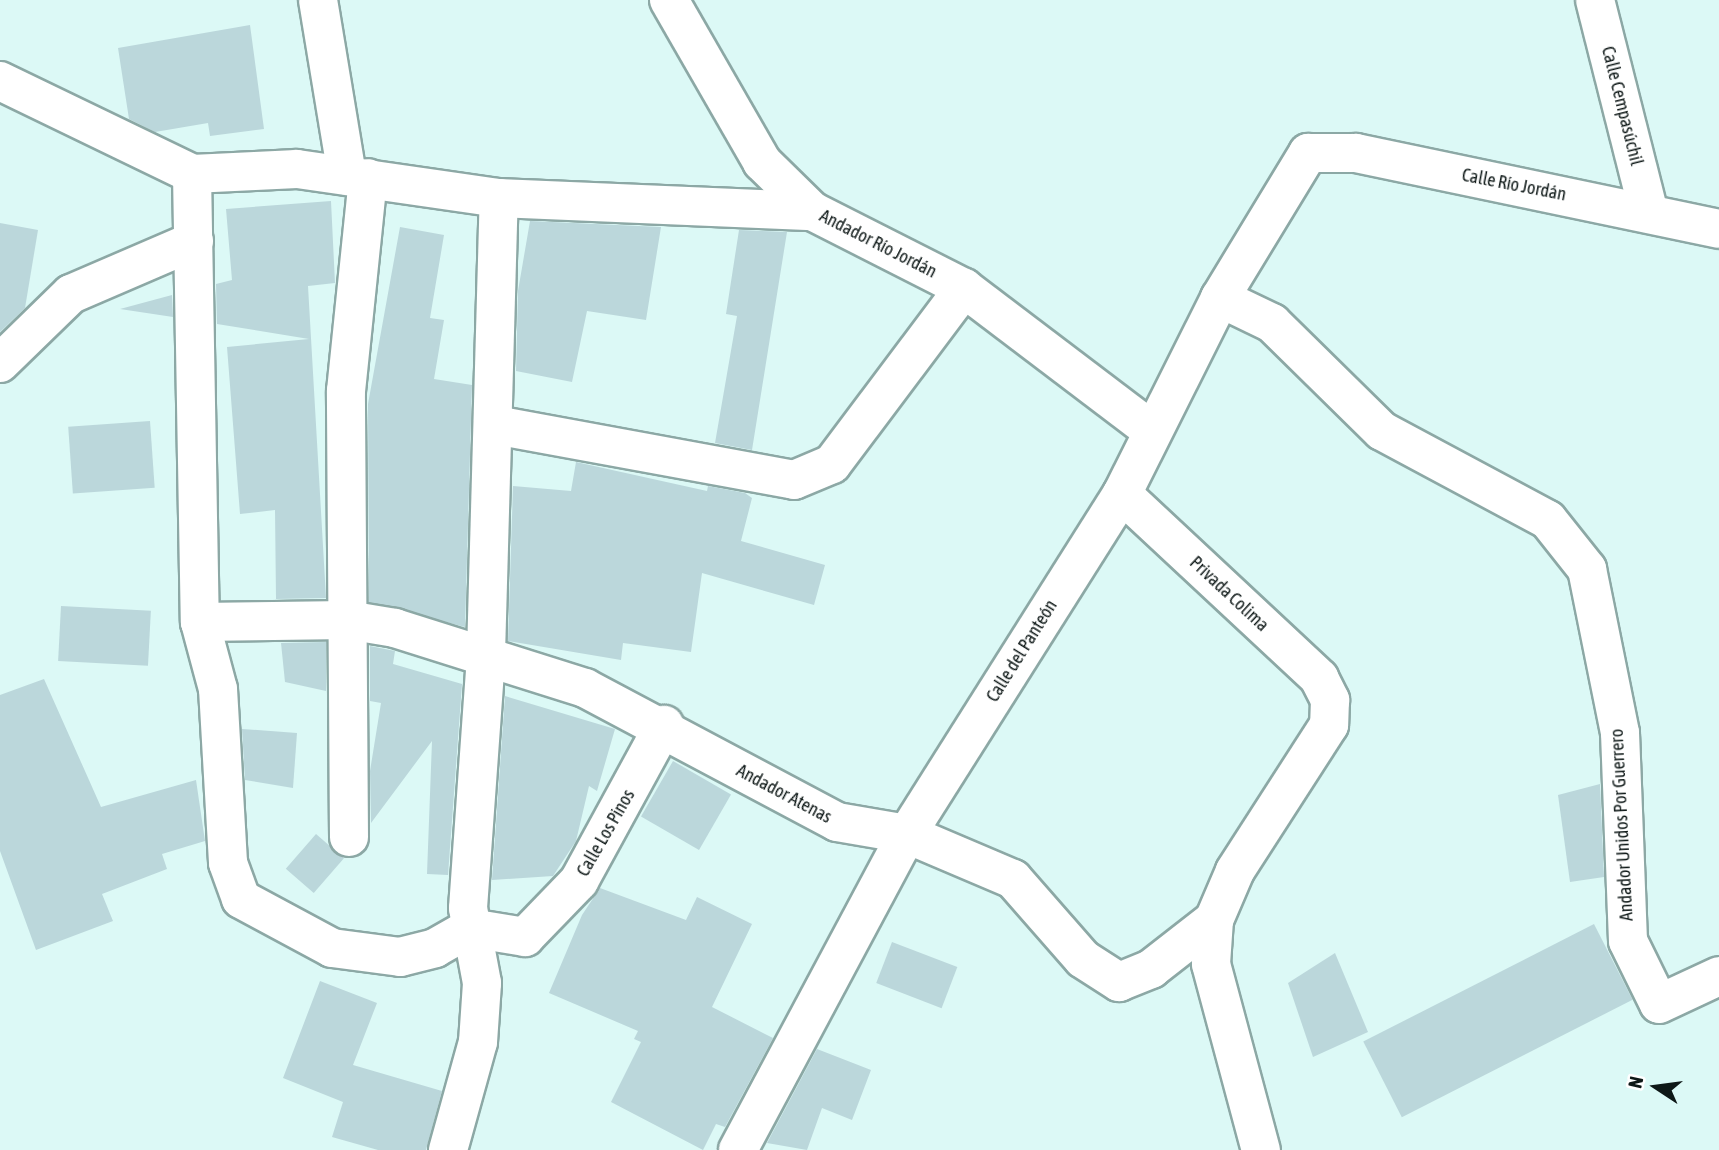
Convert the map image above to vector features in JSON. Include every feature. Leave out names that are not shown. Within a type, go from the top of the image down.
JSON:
[{"type":"street","points":[[318,0],[357,177],[346,391],[349,837]]},
{"type":"street","name":"Andador Río Jordán","points":[[669,0],[762,162],[812,211],[964,288],[1150,429]]},
{"type":"street","name":"Calle Cempasúchil","points":[[1595,0],[1649,213]]},
{"type":"street","points":[[0,81],[192,174],[297,169],[499,198],[812,211]]},
{"type":"street","name":"Calle Río Jordán","points":[[1308,153],[1356,153],[1719,229]]},
{"type":"street","name":"Calle del Panteón","points":[[738,1150],[907,834],[1122,494],[1150,429],[1220,298],[1308,153]]},
{"type":"street","points":[[192,174],[200,622],[218,690],[228,863],[241,898],[332,948],[400,957],[435,948],[470,928]]},
{"type":"street","points":[[448,1150],[478,1042],[482,983],[470,928],[486,654],[495,425],[499,198]]},
{"type":"street","points":[[0,363],[71,295],[194,241]]},
{"type":"street","points":[[495,425],[794,480],[832,464],[964,288]]},
{"type":"street","name":"Andador Unidos Por Guerrero","points":[[1220,298],[1272,323],[1382,431],[1549,520],[1587,569],[1620,733],[1628,941],[1659,1004],[1718,983]]},
{"type":"street","name":"Privada Colima","points":[[1122,494],[1320,678],[1330,700],[1329,725],[1235,871],[1214,920]]},
{"type":"street","name":"Andador Atenas","points":[[200,622],[348,620],[486,654],[585,688],[664,725],[836,821],[907,834],[1013,879],[1083,960],[1119,982],[1151,969],[1214,920]]},
{"type":"street","name":"Calle Los Pinos","points":[[470,928],[525,937],[570,890],[664,725]]},
{"type":"street","points":[[1214,920],[1211,964],[1261,1150]]},
{"type":"building","points":[[250,25],[264,129],[210,136],[208,123],[155,132],[129,119],[118,48]]},
{"type":"building","points":[[331,201],[335,283],[308,286],[326,598],[276,599],[275,510],[240,514],[227,347],[309,339],[217,324],[216,284],[232,280],[226,209]]},
{"type":"building","points":[[530,221],[661,227],[646,320],[587,311],[572,382],[516,371],[518,291]]},
{"type":"building","points":[[0,223],[38,230],[25,308],[0,332]]},
{"type":"building","points":[[400,227],[444,235],[430,318],[444,320],[434,379],[472,385],[465,627],[369,602],[368,404]]},
{"type":"building","points":[[739,230],[787,232],[752,450],[715,443],[737,316],[726,314]]},
{"type":"building","points":[[172,295],[173,317],[120,309]]},
{"type":"building","points":[[150,421],[155,488],[73,494],[68,427]]},
{"type":"building","points":[[576,462],[707,491],[708,486],[745,493],[752,498],[741,541],[825,565],[814,605],[702,573],[691,652],[623,643],[621,660],[508,641],[513,486],[571,491]]},
{"type":"building","points":[[61,606],[151,611],[148,666],[58,661]]},
{"type":"building","points":[[326,642],[326,691],[285,682],[281,643]]},
{"type":"building","points":[[370,646],[395,651],[393,664],[462,684],[448,875],[427,874],[432,741],[371,823],[370,771],[381,703],[370,701]]},
{"type":"building","points":[[44,679],[101,807],[196,780],[205,841],[162,854],[167,869],[102,894],[113,921],[36,950],[0,851],[0,695]]},
{"type":"building","points":[[505,696],[615,729],[597,791],[589,786],[576,841],[553,876],[492,880]]},
{"type":"building","points":[[242,729],[297,733],[293,788],[245,780]]},
{"type":"building","points":[[673,761],[731,794],[699,850],[641,816]]},
{"type":"building","points":[[1600,784],[1604,877],[1570,882],[1558,795]]},
{"type":"building","points":[[316,834],[344,858],[314,893],[286,869]]},
{"type":"building","points":[[600,888],[686,920],[697,897],[752,924],[712,1007],[773,1038],[725,1127],[716,1124],[703,1150],[611,1102],[641,1042],[634,1039],[638,1031],[549,993],[582,915]]},
{"type":"building","points":[[1594,924],[1633,1000],[1402,1117],[1363,1042]]},
{"type":"building","points":[[892,942],[957,967],[942,1008],[876,983]]},
{"type":"building","points":[[1335,953],[1368,1032],[1313,1057],[1288,983]]},
{"type":"building","points":[[320,981],[377,1003],[353,1065],[442,1091],[426,1150],[378,1150],[332,1137],[343,1102],[283,1078]]},
{"type":"building","points":[[817,1049],[871,1070],[852,1120],[822,1108],[807,1150],[767,1143]]}]
